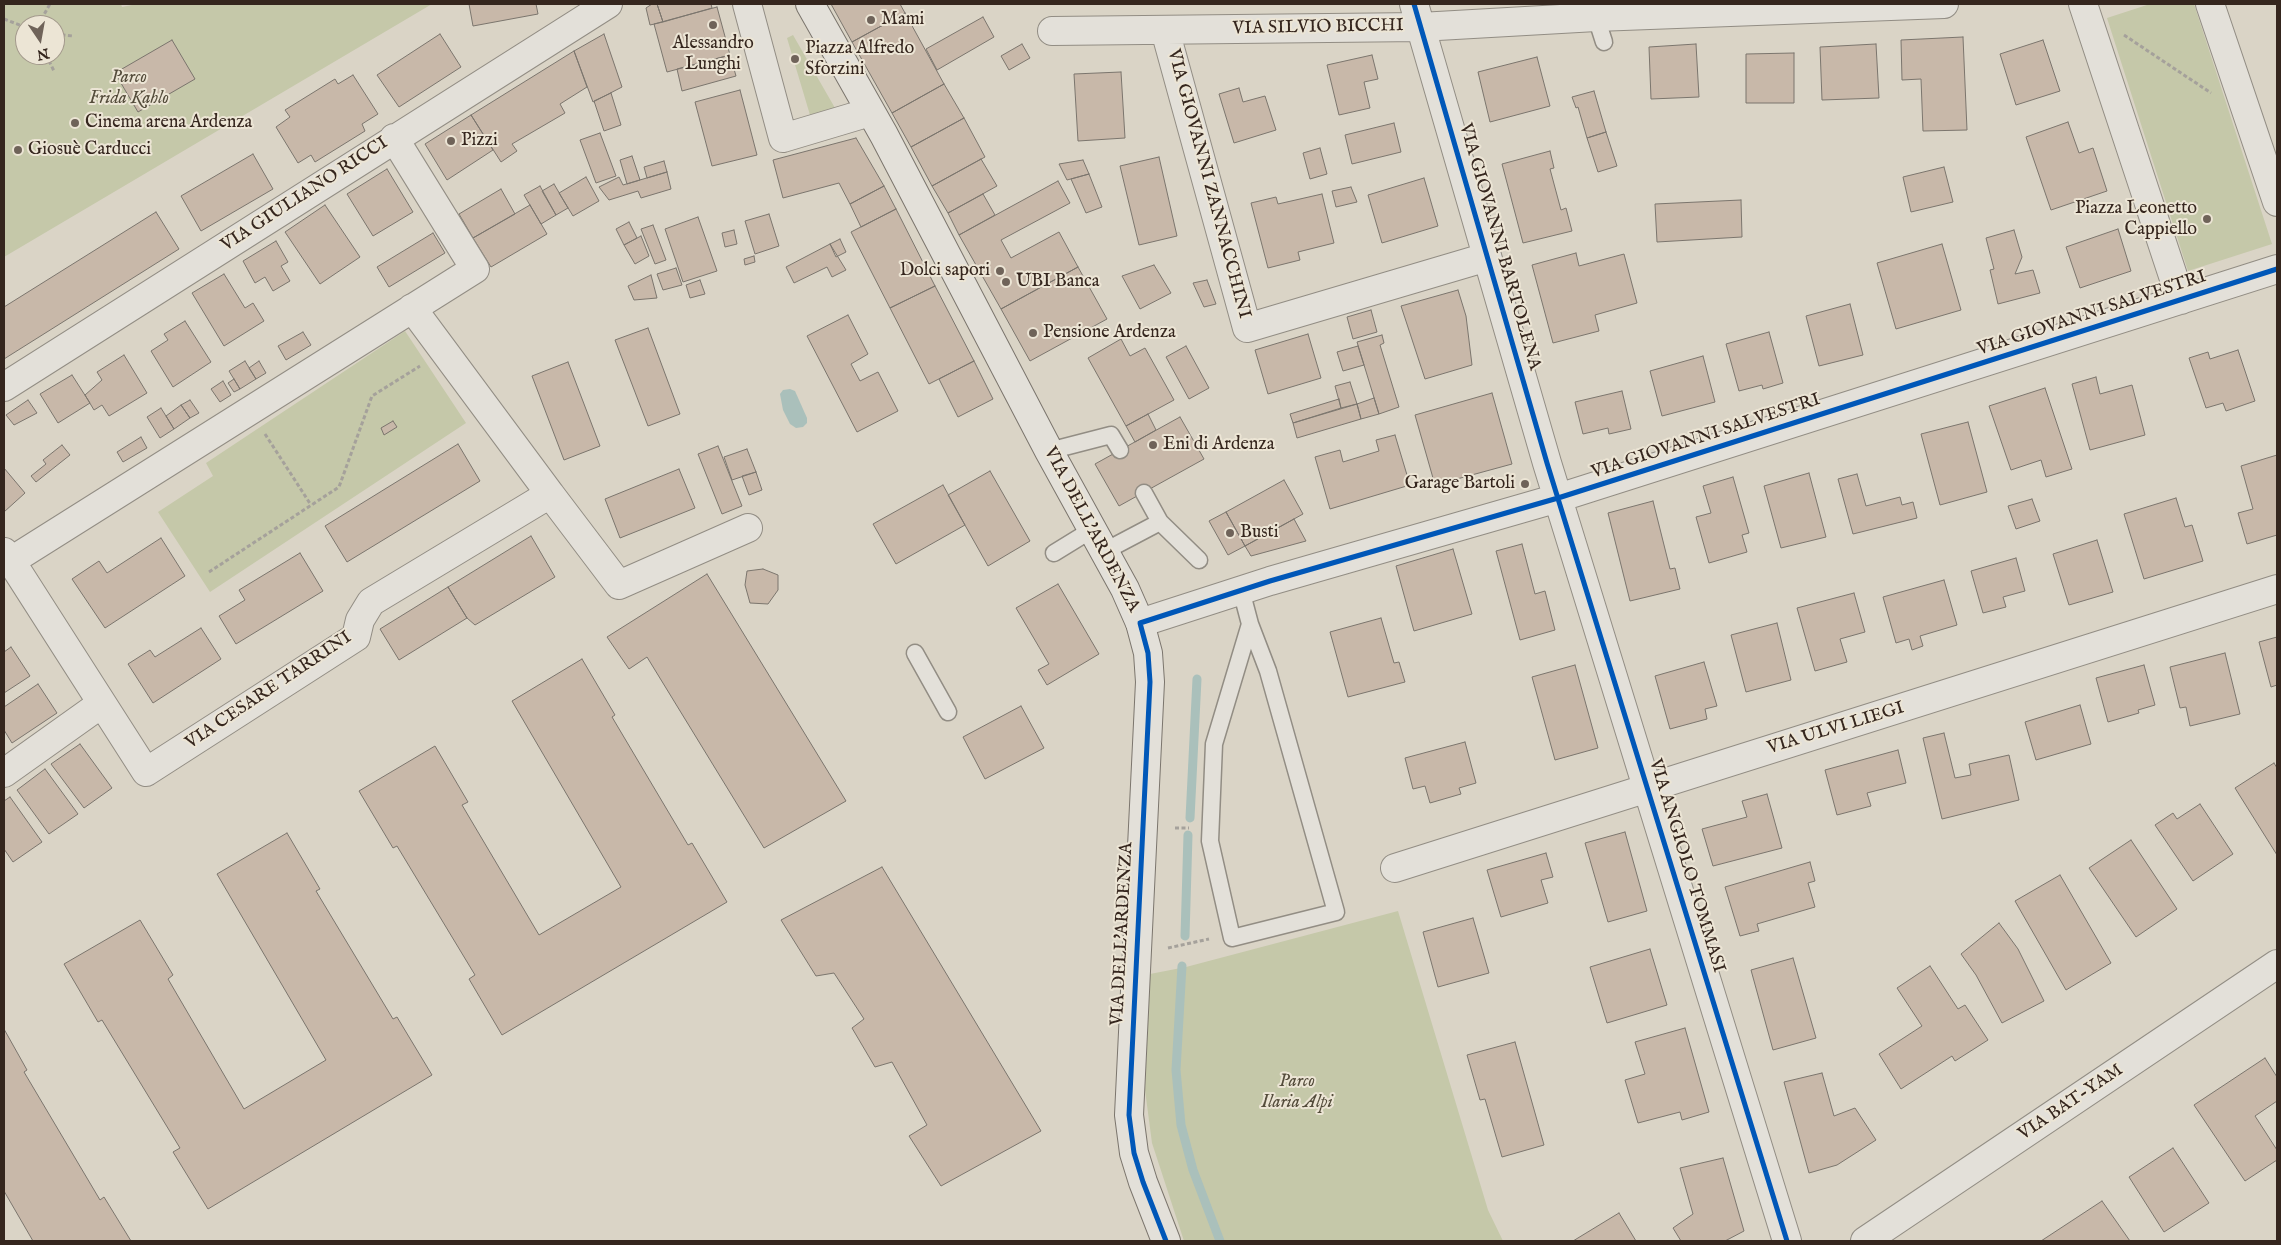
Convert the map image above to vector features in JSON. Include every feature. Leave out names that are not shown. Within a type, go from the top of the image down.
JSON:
[{"type":"street","name":"VIA GIULIANO RICCI","points":[[4,387],[608,4]]},
{"type":"street","points":[[747,4],[783,138],[874,117],[810,4]]},
{"type":"street","name":"VIA SILVIO BICCHI","points":[[1052,31],[1165,30],[1417,15],[1600,29],[1944,4]]},
{"type":"street","points":[[2210,4],[2277,202]]},
{"type":"street","points":[[2084,7],[2181,300]]},
{"type":"street","name":"VIA GIOVANNI BARTOLENA","points":[[1417,15],[1558,498]]},
{"type":"street","name":"VIA GIOVANNI ZANNACCHINI","points":[[1165,30],[1247,328],[1488,257]]},
{"type":"street","name":"VIA DELL'ARDENZA","points":[[874,117],[1049,450],[1099,540],[1140,623],[1148,653],[1150,682],[1129,1115],[1134,1153],[1166,1241]]},
{"type":"street","name":"VIA CESARE TARRINI","points":[[394,138],[475,269],[250,410],[7,557],[146,772],[356,637],[360,620],[371,602],[550,494]]},
{"type":"street","name":"VIA GIOVANNI SALVESTRI","points":[[1140,623],[1241,590],[1558,498],[2181,300],[2275,277]]},
{"type":"street","points":[[412,308],[619,585],[748,528]]},
{"type":"street","name":"VIA ANGIOLO TOMMASI","points":[[1558,498],[1788,1241]]},
{"type":"street","name":"VIA ULVI LIEGI","points":[[1395,868],[2277,589]]},
{"type":"street","points":[[4,773],[101,704]]},
{"type":"street","name":"VIA BAT-YAM","points":[[1865,1241],[2277,964]]},
{"type":"lane","points":[[1049,450],[1112,435],[1120,450]]},
{"type":"lane","points":[[1144,493],[1160,522],[1199,560]]},
{"type":"lane","points":[[1054,553],[1160,522]]},
{"type":"lane","points":[[1241,590],[1250,624],[1268,671],[1336,912],[1232,938],[1210,841],[1214,744],[1250,624]]},
{"type":"lane","points":[[915,653],[948,712]]},
{"type":"path","points":[[44,15],[50,4]]},
{"type":"path","points":[[2084,7],[2248,118]]},
{"type":"path","points":[[65,35],[73,36]]},
{"type":"path","points":[[51,65],[54,71]]},
{"type":"path","points":[[209,572],[339,487],[372,396],[444,352]]},
{"type":"path","points":[[250,410],[311,505]]},
{"type":"path","points":[[1168,948],[1232,935]]},
{"type":"green space","name":"Parco Frida Kahlo","points":[[4,4],[121,4],[122,7],[137,4],[432,4],[4,257]]},
{"type":"green space","points":[[2150,4],[2194,4],[2272,244],[2188,271],[2107,18]]},
{"type":"green space","points":[[793,35],[835,108],[810,115],[787,38]]},
{"type":"green space","points":[[405,331],[466,423],[210,592],[158,512],[213,476],[206,463]]},
{"type":"green space","name":"Parco Ilaria Alpi","points":[[1398,911],[1488,1210],[1503,1241],[1184,1241],[1152,1143],[1145,1090],[1150,974],[1186,967]]},
{"type":"water","points":[[790,389],[795,391],[807,418],[807,423],[803,427],[796,428],[790,424],[783,410],[780,394],[783,390]]},
{"type":"building","points":[[469,4],[536,4],[538,14],[473,26]]},
{"type":"building","points":[[652,4],[657,4],[663,22],[650,25],[646,8]]},
{"type":"building","points":[[657,4],[711,4],[712,8],[663,22]]},
{"type":"building","points":[[831,4],[900,4],[905,13],[852,42]]},
{"type":"building","points":[[717,7],[730,55],[667,72],[654,24]]},
{"type":"building","points":[[905,13],[944,84],[892,113],[852,42]]},
{"type":"building","points":[[983,17],[994,37],[937,70],[926,49]]},
{"type":"building","points":[[440,34],[461,67],[399,107],[377,75]]},
{"type":"building","points":[[604,34],[622,87],[593,102],[574,51]]},
{"type":"building","points":[[1963,37],[1967,130],[1923,131],[1921,79],[1902,80],[1901,40]]},
{"type":"building","points":[[172,40],[195,79],[138,112],[115,73]]},
{"type":"building","points":[[2043,40],[2060,91],[2016,105],[2000,54]]},
{"type":"building","points":[[1022,44],[1030,58],[1009,70],[1001,56]]},
{"type":"building","points":[[1696,44],[1699,97],[1651,99],[1649,47]]},
{"type":"building","points":[[1876,44],[1879,98],[1822,100],[1820,47]]},
{"type":"building","points":[[574,51],[587,87],[560,104],[565,113],[512,144],[517,151],[501,162],[471,115]]},
{"type":"building","points":[[1794,53],[1794,103],[1746,103],[1746,54]]},
{"type":"building","points":[[730,55],[736,76],[682,91],[677,69]]},
{"type":"building","points":[[1372,55],[1378,79],[1364,82],[1370,108],[1339,115],[1327,65]]},
{"type":"building","points":[[1537,57],[1550,106],[1490,122],[1478,72]]},
{"type":"building","points":[[1121,72],[1125,138],[1078,141],[1074,74]]},
{"type":"building","points":[[353,75],[378,114],[362,124],[365,131],[315,162],[311,155],[298,163],[276,127],[290,117],[285,110],[335,79],[338,84]]},
{"type":"building","points":[[944,84],[964,118],[911,147],[892,113]]},
{"type":"building","points":[[1239,88],[1243,102],[1265,96],[1276,130],[1234,143],[1219,94]]},
{"type":"building","points":[[740,90],[757,155],[712,166],[695,102]]},
{"type":"building","points":[[1594,91],[1606,132],[1587,138],[1578,107],[1576,108],[1572,97]]},
{"type":"building","points":[[611,93],[621,125],[604,131],[594,101]]},
{"type":"building","points":[[471,115],[493,150],[447,180],[425,144]]},
{"type":"building","points":[[964,118],[985,157],[932,186],[911,147]]},
{"type":"building","points":[[2068,122],[2079,153],[2093,148],[2107,191],[2051,210],[2026,137]]},
{"type":"building","points":[[1394,123],[1401,152],[1352,164],[1345,135]]},
{"type":"building","points":[[1606,132],[1617,166],[1598,172],[1587,138]]},
{"type":"building","points":[[600,133],[616,176],[596,183],[580,140]]},
{"type":"building","points":[[856,138],[884,186],[850,204],[839,183],[783,198],[773,160]]},
{"type":"building","points":[[1320,148],[1327,174],[1310,179],[1303,153]]},
{"type":"building","points":[[1550,151],[1554,168],[1550,169],[1561,210],[1566,208],[1572,231],[1523,243],[1502,164]]},
{"type":"building","points":[[253,154],[273,189],[201,231],[181,196]]},
{"type":"building","points":[[632,156],[640,180],[627,184],[620,160]]},
{"type":"building","points":[[1159,157],[1177,236],[1139,245],[1120,166]]},
{"type":"building","points":[[981,159],[997,186],[948,213],[932,186]]},
{"type":"building","points":[[1083,160],[1089,174],[1067,180],[1059,164]]},
{"type":"building","points":[[664,161],[667,172],[647,178],[644,167]]},
{"type":"building","points":[[1944,167],[1953,202],[1911,212],[1903,177]]},
{"type":"building","points":[[387,169],[413,212],[373,236],[347,194]]},
{"type":"building","points":[[667,172],[671,189],[641,198],[638,191],[609,200],[599,187],[619,177],[623,185]]},
{"type":"building","points":[[1089,174],[1102,207],[1086,213],[1071,179]]},
{"type":"building","points":[[586,177],[599,201],[573,216],[559,193]]},
{"type":"building","points":[[1424,178],[1438,226],[1382,243],[1368,195]]},
{"type":"building","points":[[1058,181],[1070,203],[1001,240],[1011,258],[1059,232],[1078,267],[1001,309],[959,235]]},
{"type":"building","points":[[554,184],[568,208],[556,215],[542,191]]},
{"type":"building","points":[[540,186],[556,215],[541,224],[524,195]]},
{"type":"building","points":[[884,186],[896,209],[861,227],[850,204]]},
{"type":"building","points":[[1351,187],[1357,202],[1336,207],[1332,191]]},
{"type":"building","points":[[501,189],[515,214],[473,238],[459,214]]},
{"type":"building","points":[[983,194],[995,215],[959,235],[948,213]]},
{"type":"building","points":[[1322,194],[1334,243],[1298,252],[1300,260],[1268,268],[1251,203],[1276,197],[1278,204]]},
{"type":"building","points":[[1741,200],[1742,237],[1657,242],[1655,204]]},
{"type":"building","points":[[325,205],[360,257],[320,284],[285,232]]},
{"type":"building","points":[[530,205],[547,234],[491,267],[473,238]]},
{"type":"building","points":[[896,209],[935,286],[890,308],[851,232]]},
{"type":"building","points":[[156,212],[179,249],[4,359],[4,307]]},
{"type":"building","points":[[769,214],[779,246],[755,254],[745,221]]},
{"type":"building","points":[[698,217],[717,271],[683,282],[665,229]]},
{"type":"building","points":[[629,222],[637,238],[624,245],[616,229]]},
{"type":"building","points":[[653,225],[666,260],[655,264],[641,229]]},
{"type":"building","points":[[2118,229],[2131,271],[2080,288],[2066,247]]},
{"type":"building","points":[[734,230],[737,244],[725,247],[722,233]]},
{"type":"building","points":[[2014,230],[2022,257],[2015,274],[2033,270],[2040,293],[1998,304],[1990,270],[1994,269],[1986,238]]},
{"type":"building","points":[[433,233],[445,253],[389,287],[377,267]]},
{"type":"building","points":[[641,236],[649,256],[635,264],[624,245]]},
{"type":"building","points":[[840,239],[846,252],[836,257],[830,244]]},
{"type":"building","points":[[276,241],[288,262],[281,266],[290,281],[273,291],[265,277],[255,283],[243,261]]},
{"type":"building","points":[[830,244],[846,270],[832,277],[827,267],[794,283],[786,267]]},
{"type":"building","points":[[1942,244],[1961,310],[1896,329],[1877,263]]},
{"type":"building","points":[[1576,253],[1579,266],[1624,254],[1637,303],[1595,315],[1599,331],[1553,343],[1532,265]]},
{"type":"building","points":[[754,256],[755,262],[745,265],[744,259]]},
{"type":"building","points":[[1154,265],[1171,293],[1140,309],[1122,276]]},
{"type":"building","points":[[1078,267],[1107,319],[1030,361],[1001,309]]},
{"type":"building","points":[[676,268],[682,285],[663,290],[657,274]]},
{"type":"building","points":[[224,274],[245,308],[253,303],[264,321],[224,346],[192,293]]},
{"type":"building","points":[[651,275],[657,298],[634,300],[628,286]]},
{"type":"building","points":[[700,280],[705,294],[690,298],[686,285]]},
{"type":"building","points":[[1207,280],[1216,304],[1204,307],[1193,283]]},
{"type":"building","points":[[935,286],[974,361],[929,384],[890,308]]},
{"type":"building","points":[[1458,290],[1466,316],[1472,365],[1425,379],[1401,306]]},
{"type":"building","points":[[1850,304],[1863,355],[1819,366],[1806,316]]},
{"type":"building","points":[[1371,310],[1377,332],[1353,339],[1347,317]]},
{"type":"building","points":[[848,315],[868,354],[851,364],[860,381],[878,372],[898,411],[857,432],[807,336]]},
{"type":"building","points":[[185,321],[211,362],[173,387],[151,351],[168,340],[164,334]]},
{"type":"building","points":[[648,328],[680,414],[648,426],[615,340]]},
{"type":"building","points":[[303,332],[311,345],[286,360],[278,346]]},
{"type":"building","points":[[1769,332],[1783,383],[1763,389],[1762,385],[1739,391],[1726,344]]},
{"type":"building","points":[[1308,334],[1321,378],[1268,394],[1255,350]]},
{"type":"building","points":[[1382,335],[1384,343],[1380,345],[1399,407],[1379,414],[1357,342]]},
{"type":"building","points":[[1121,339],[1130,356],[1145,348],[1174,400],[1126,426],[1088,358]]},
{"type":"building","points":[[1186,346],[1209,388],[1189,399],[1166,357]]},
{"type":"building","points":[[1358,346],[1364,365],[1343,371],[1337,352]]},
{"type":"building","points":[[2238,350],[2255,401],[2226,411],[2223,403],[2206,408],[2189,358],[2208,352],[2210,359]]},
{"type":"building","points":[[124,355],[147,393],[109,416],[102,405],[94,410],[85,395],[102,380],[97,372]]},
{"type":"building","points":[[1703,356],[1715,402],[1662,416],[1650,371]]},
{"type":"building","points":[[245,361],[256,379],[240,389],[229,371]]},
{"type":"building","points":[[259,361],[266,373],[256,379],[249,368]]},
{"type":"building","points":[[974,361],[993,399],[958,417],[939,379]]},
{"type":"building","points":[[568,362],[600,446],[564,460],[532,376]]},
{"type":"building","points":[[72,375],[90,403],[58,423],[40,394]]},
{"type":"building","points":[[2096,377],[2100,394],[2132,385],[2145,435],[2090,450],[2072,384]]},
{"type":"building","points":[[234,379],[240,389],[234,392],[228,383]]},
{"type":"building","points":[[223,381],[231,395],[220,402],[211,389]]},
{"type":"building","points":[[1350,382],[1357,404],[1341,408],[1335,386]]},
{"type":"building","points":[[2045,388],[2072,469],[2046,477],[2041,460],[2011,470],[1989,406]]},
{"type":"building","points":[[1622,391],[1631,429],[1609,434],[1608,428],[1583,434],[1575,402]]},
{"type":"building","points":[[1492,393],[1512,464],[1435,485],[1415,415]]},
{"type":"building","points":[[1374,398],[1379,414],[1361,419],[1357,404]]},
{"type":"building","points":[[1339,399],[1341,408],[1293,423],[1290,414]]},
{"type":"building","points":[[28,400],[37,413],[14,425],[6,415]]},
{"type":"building","points":[[190,400],[199,413],[190,418],[181,405]]},
{"type":"building","points":[[1357,404],[1361,419],[1297,438],[1293,423]]},
{"type":"building","points":[[181,405],[190,418],[174,429],[166,416]]},
{"type":"building","points":[[161,408],[174,429],[160,438],[147,417]]},
{"type":"building","points":[[1148,414],[1156,430],[1135,442],[1126,426]]},
{"type":"building","points":[[1180,417],[1204,459],[1119,506],[1095,464]]},
{"type":"building","points":[[393,421],[397,427],[384,435],[381,428]]},
{"type":"building","points":[[1968,422],[1987,492],[1940,505],[1921,434]]},
{"type":"building","points":[[1395,435],[1410,485],[1330,509],[1315,457],[1340,450],[1343,462],[1379,451],[1376,440]]},
{"type":"building","points":[[141,437],[147,448],[123,462],[117,452]]},
{"type":"building","points":[[458,444],[480,481],[347,562],[325,526]]},
{"type":"building","points":[[62,445],[70,455],[36,482],[31,476],[46,464],[43,460]]},
{"type":"building","points":[[718,446],[742,506],[722,514],[698,454]]},
{"type":"building","points":[[747,449],[756,472],[732,480],[724,457]]},
{"type":"building","points":[[2277,455],[2277,535],[2247,544],[2238,513],[2253,509],[2241,466]]},
{"type":"building","points":[[4,468],[25,493],[4,512]]},
{"type":"building","points":[[679,469],[695,508],[620,538],[605,499]]},
{"type":"building","points":[[990,471],[1030,541],[988,566],[948,495]]},
{"type":"building","points":[[756,472],[762,490],[749,495],[742,476]]},
{"type":"building","points":[[1809,473],[1826,537],[1781,548],[1764,486]]},
{"type":"building","points":[[1857,474],[1866,506],[1900,497],[1902,505],[1913,502],[1917,518],[1853,534],[1838,479]]},
{"type":"building","points":[[1733,477],[1749,533],[1742,535],[1747,552],[1709,563],[1696,517],[1711,513],[1703,486]]},
{"type":"building","points":[[1284,480],[1303,514],[1245,546],[1226,512]]},
{"type":"building","points":[[943,485],[965,525],[896,564],[873,524]]},
{"type":"building","points":[[2176,498],[2185,527],[2192,525],[2203,561],[2144,579],[2124,514]]},
{"type":"building","points":[[2032,499],[2040,521],[2016,529],[2008,506]]},
{"type":"building","points":[[1653,501],[1670,569],[1675,568],[1680,589],[1630,601],[1608,513]]},
{"type":"building","points":[[1226,512],[1245,546],[1228,555],[1209,521]]},
{"type":"building","points":[[1294,519],[1306,541],[1251,556],[1245,546]]},
{"type":"building","points":[[531,536],[555,577],[475,625],[467,618],[448,587]]},
{"type":"building","points":[[161,538],[185,576],[105,628],[72,579],[99,561],[107,573]]},
{"type":"building","points":[[2097,540],[2113,592],[2069,605],[2053,554]]},
{"type":"building","points":[[1522,544],[1535,594],[1545,591],[1555,630],[1520,640],[1496,551]]},
{"type":"building","points":[[1453,549],[1472,614],[1414,631],[1396,566]]},
{"type":"building","points":[[300,553],[323,591],[236,644],[219,616],[245,600],[239,590]]},
{"type":"building","points":[[2016,558],[2025,591],[2003,597],[2006,607],[1983,613],[1971,571]]},
{"type":"building","points":[[763,569],[778,575],[778,590],[768,604],[750,603],[745,585],[747,571]]},
{"type":"building","points":[[707,574],[846,801],[764,848],[647,657],[629,669],[607,637]]},
{"type":"building","points":[[1944,580],[1957,625],[1920,636],[1923,646],[1912,650],[1909,639],[1896,643],[1883,597]]},
{"type":"building","points":[[1058,584],[1099,654],[1047,685],[1038,670],[1049,664],[1016,608]]},
{"type":"building","points":[[448,587],[467,618],[399,660],[380,629]]},
{"type":"building","points":[[1854,593],[1865,632],[1840,639],[1847,662],[1815,671],[1797,608]]},
{"type":"building","points":[[1381,618],[1394,663],[1399,662],[1405,682],[1348,697],[1330,632]]},
{"type":"building","points":[[1777,623],[1791,680],[1746,692],[1731,635]]},
{"type":"building","points":[[201,628],[221,659],[153,703],[128,664],[150,650],[155,657]]},
{"type":"building","points":[[2277,637],[2277,685],[2271,687],[2259,642]]},
{"type":"building","points":[[11,647],[30,676],[4,693],[4,652]]},
{"type":"building","points":[[2225,653],[2240,714],[2190,726],[2186,707],[2180,708],[2170,667]]},
{"type":"building","points":[[582,659],[615,715],[612,717],[688,845],[692,843],[727,902],[502,1035],[469,979],[475,975],[397,846],[393,848],[359,791],[435,746],[468,802],[462,805],[539,935],[621,887],[512,701]]},
{"type":"building","points":[[1704,662],[1717,706],[1705,709],[1707,719],[1670,729],[1655,676]]},
{"type":"building","points":[[1575,665],[1598,748],[1555,760],[1532,677]]},
{"type":"building","points":[[2144,665],[2155,705],[2138,710],[2139,713],[2108,722],[2096,678]]},
{"type":"building","points":[[38,684],[57,713],[12,743],[4,730],[4,707]]},
{"type":"building","points":[[2080,705],[2091,744],[2036,760],[2025,722]]},
{"type":"building","points":[[1021,706],[1044,748],[985,779],[963,737]]},
{"type":"building","points":[[1944,733],[1955,778],[1971,775],[1969,764],[2009,755],[2019,800],[1942,819],[1923,738]]},
{"type":"building","points":[[1465,742],[1476,783],[1459,788],[1461,794],[1430,803],[1425,786],[1413,789],[1405,758]]},
{"type":"building","points":[[80,744],[112,788],[84,808],[51,764]]},
{"type":"building","points":[[1898,750],[1906,783],[1867,793],[1871,806],[1837,815],[1825,770]]},
{"type":"building","points":[[2274,763],[2277,768],[2277,855],[2235,788]]},
{"type":"building","points":[[45,769],[78,814],[49,834],[17,790]]},
{"type":"building","points":[[1767,794],[1782,848],[1713,866],[1702,829],[1747,817],[1742,801]]},
{"type":"building","points":[[10,797],[42,842],[13,862],[4,849],[4,801]]},
{"type":"building","points":[[2200,804],[2233,854],[2193,881],[2155,825],[2173,813],[2177,819]]},
{"type":"building","points":[[1625,832],[1647,911],[1608,922],[1585,843]]},
{"type":"building","points":[[287,833],[320,889],[316,891],[393,1019],[397,1017],[432,1075],[208,1209],[173,1152],[180,1148],[102,1020],[98,1022],[64,964],[140,920],[173,975],[168,979],[244,1109],[326,1060],[217,874]]},
{"type":"building","points":[[2131,840],[2177,909],[2136,937],[2089,868]]},
{"type":"building","points":[[1546,853],[1553,877],[1541,880],[1548,903],[1501,917],[1487,870]]},
{"type":"building","points":[[1810,862],[1815,881],[1808,883],[1815,907],[1757,924],[1759,931],[1740,936],[1725,887]]},
{"type":"building","points":[[882,867],[1041,1131],[941,1186],[909,1136],[927,1125],[892,1062],[875,1067],[852,1028],[864,1019],[834,973],[816,976],[781,920]]},
{"type":"building","points":[[2060,875],[2111,963],[2066,990],[2015,901]]},
{"type":"building","points":[[1473,918],[1489,973],[1438,987],[1423,932]]},
{"type":"building","points":[[1999,923],[2018,949],[2044,1001],[2002,1023],[1976,975],[1961,954]]},
{"type":"building","points":[[1650,949],[1667,1005],[1607,1023],[1590,967]]},
{"type":"building","points":[[1793,958],[1816,1038],[1773,1050],[1751,970]]},
{"type":"building","points":[[1930,966],[1958,1009],[1965,1005],[1988,1040],[1955,1061],[1952,1056],[1901,1089],[1879,1054],[1922,1026],[1897,988]]},
{"type":"building","points":[[1685,1028],[1709,1112],[1682,1120],[1680,1112],[1638,1123],[1625,1080],[1645,1074],[1635,1042]]},
{"type":"building","points":[[4,1029],[27,1070],[24,1072],[100,1200],[104,1197],[131,1241],[33,1241],[4,1191]]},
{"type":"building","points":[[1515,1042],[1544,1145],[1502,1157],[1485,1099],[1480,1100],[1467,1055]]},
{"type":"building","points":[[2265,1058],[2277,1077],[2277,1101],[2255,1116],[2277,1150],[2277,1160],[2245,1181],[2194,1105]]},
{"type":"building","points":[[1822,1073],[1834,1116],[1855,1108],[1876,1140],[1837,1165],[1809,1173],[1784,1082]]},
{"type":"building","points":[[2173,1148],[2209,1203],[2164,1232],[2129,1177]]},
{"type":"building","points":[[1723,1158],[1744,1231],[1725,1241],[1681,1241],[1673,1228],[1693,1214],[1680,1168]]},
{"type":"building","points":[[2102,1201],[2130,1241],[2041,1241]]},
{"type":"building","points":[[1619,1213],[1636,1241],[1573,1241]]},
{"type":"waterway","points":[[1190,818],[1197,679]]},
{"type":"waterway","points":[[1185,936],[1188,835]]},
{"type":"waterway","points":[[1182,966],[1176,1070],[1181,1125],[1193,1170],[1220,1241]]},
{"type":"cycle path","points":[[1414,4],[1547,463],[1787,1241]]},
{"type":"cycle path","points":[[1166,1241],[1134,1153],[1129,1115],[1150,682],[1148,653],[1140,623],[1270,581],[1558,498],[2277,269]]},
{"type":"place","name":"Mami","points":[[871,20]]},
{"type":"place","name":"Alessandro Lunghi","points":[[713,25]]},
{"type":"place","name":"Piazza Alfredo Sforzini","points":[[795,59]]},
{"type":"place","name":"Cinema arena Ardenza","points":[[75,123]]},
{"type":"place","name":"Pizzi","points":[[451,141]]},
{"type":"place","name":"Giosuè Carducci","points":[[18,150]]},
{"type":"place","name":"Piazza Leonetto Cappiello","points":[[2207,219]]},
{"type":"place","name":"Dolci sapori","points":[[1000,271]]},
{"type":"place","name":"UBI Banca","points":[[1006,282]]},
{"type":"place","name":"Pensione Ardenza","points":[[1033,333]]},
{"type":"place","name":"Eni di Ardenza","points":[[1153,445]]},
{"type":"place","name":"Garage Bartoli","points":[[1525,484]]},
{"type":"place","name":"Busti","points":[[1230,533]]}]
